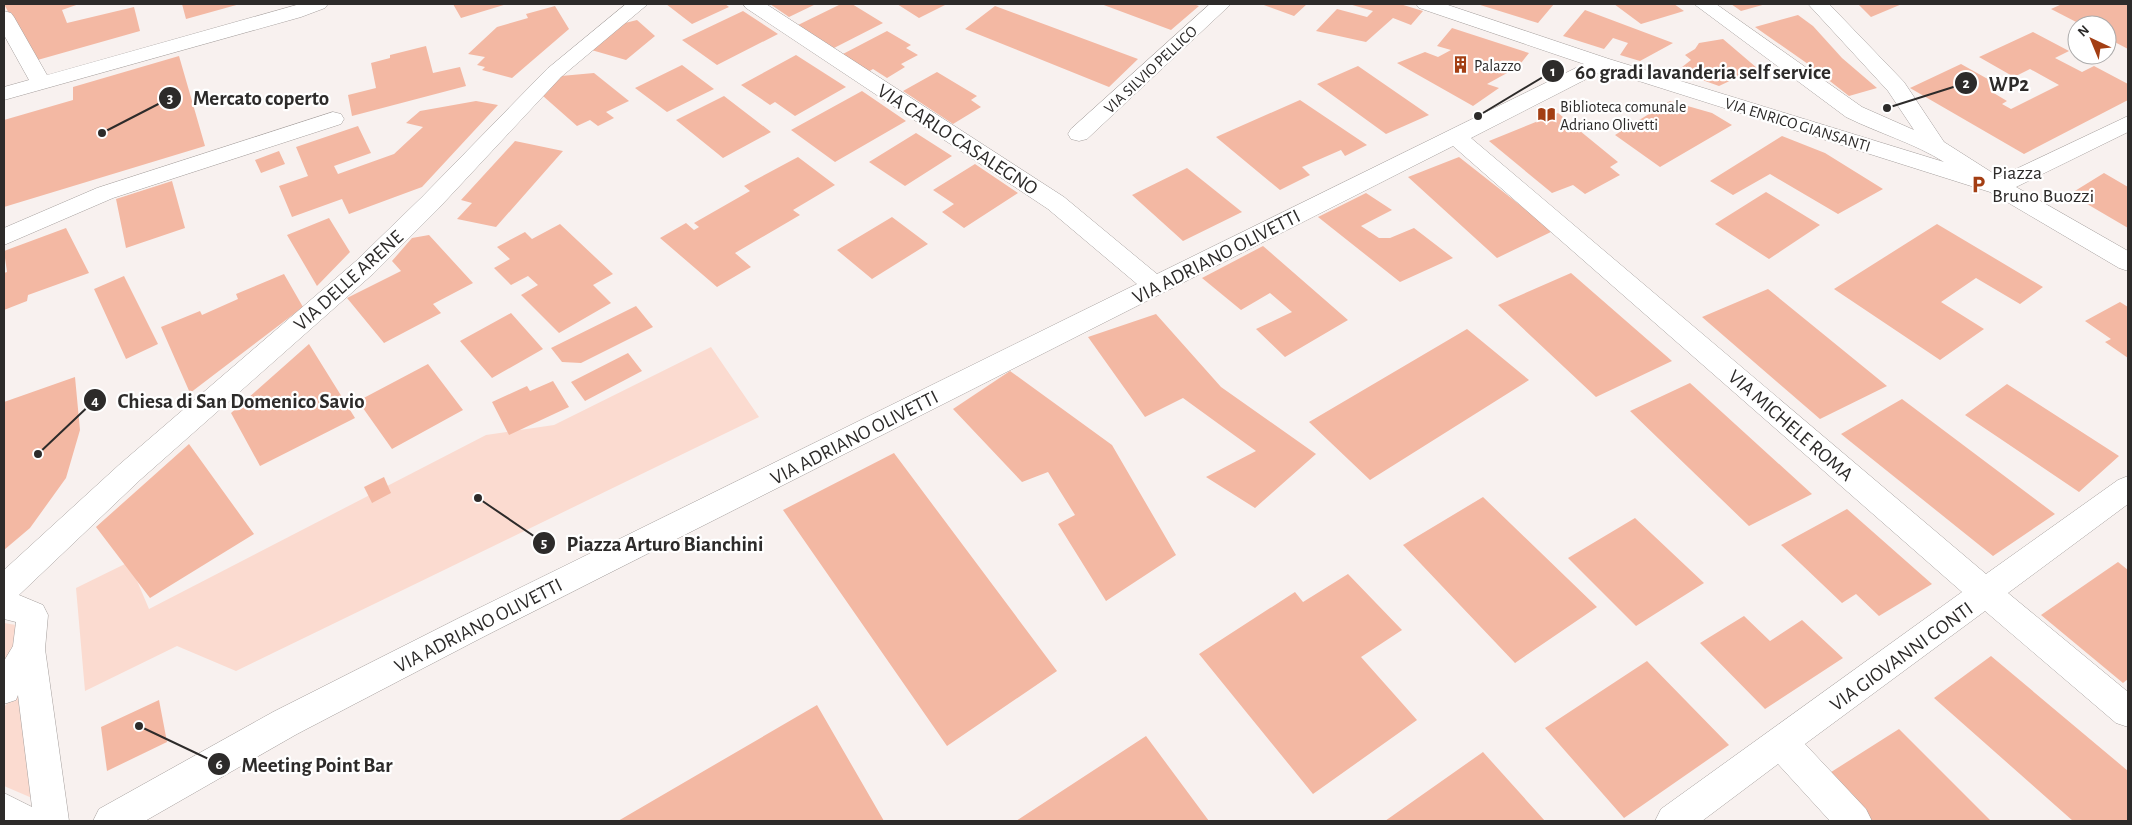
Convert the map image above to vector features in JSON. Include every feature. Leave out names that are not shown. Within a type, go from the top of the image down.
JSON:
[{"type":"street","points":[[4,94],[294,13],[318,4]]},
{"type":"street","name":"VIA DELLE ARENE","points":[[4,589],[130,472],[371,261],[430,203],[545,82],[581,48],[638,4]]},
{"type":"street","name":"VIA CARLO CASALEGNO","points":[[753,4],[1056,204],[1101,238],[1155,286]]},
{"type":"street","name":"VIA SILVIO PELLICO","points":[[1079,134],[1222,4]]},
{"type":"street","name":"VIA ENRICO GIANSANTI","points":[[1426,4],[1602,63],[1998,187]]},
{"type":"street","points":[[1704,4],[1854,112],[1882,126],[1936,147],[1998,187],[2128,262]]},
{"type":"street","points":[[1818,4],[1896,87],[1936,147]]},
{"type":"street","points":[[4,17],[41,83]]},
{"type":"street","name":"VIA ADRIANO OLIVETTI","points":[[111,821],[255,739],[472,627],[1602,63]]},
{"type":"street","points":[[1854,112],[1866,130],[1867,146]]},
{"type":"street","points":[[4,237],[105,193],[333,119]]},
{"type":"street","points":[[1998,187],[2128,123]]},
{"type":"street","name":"VIA MICHELE ROMA","points":[[1455,136],[1987,594],[2128,712]]},
{"type":"street","name":"VIA GIOVANNI CONTI","points":[[1673,821],[1987,594],[2128,488]]},
{"type":"street","points":[[49,548],[35,581],[18,610],[29,650],[50,821]]},
{"type":"street","points":[[4,689],[29,650]]},
{"type":"street","points":[[1781,743],[1854,821]]},
{"type":"street","points":[[4,810],[22,821]]},
{"type":"shaded area","points":[[711,347],[759,417],[236,671],[177,646],[85,691],[76,588],[129,562],[149,609],[486,435],[554,425]]},
{"type":"shaded area","points":[[4,623],[16,625],[14,653],[4,669]]},
{"type":"shaded area","points":[[18,691],[32,798],[4,786],[4,707]]},
{"type":"building","points":[[4,4],[79,4],[62,10],[67,23],[134,7],[140,31],[34,61]]},
{"type":"building","points":[[182,4],[240,4],[186,19]]},
{"type":"building","points":[[453,4],[507,4],[461,18]]},
{"type":"building","points":[[666,4],[725,4],[729,7],[692,24]]},
{"type":"building","points":[[770,4],[816,4],[789,17]]},
{"type":"building","points":[[841,4],[852,4],[883,23],[834,48],[798,25]]},
{"type":"building","points":[[897,4],[947,4],[919,18]]},
{"type":"building","points":[[1101,4],[1193,4],[1199,6],[1171,30]]},
{"type":"building","points":[[1261,4],[1307,4],[1294,16]]},
{"type":"building","points":[[1349,4],[1400,4],[1423,11],[1411,25],[1393,18],[1366,42],[1316,31],[1337,9],[1367,17],[1373,11]]},
{"type":"building","points":[[1477,4],[1554,4],[1538,23]]},
{"type":"building","points":[[1614,4],[1674,4],[1684,11],[1641,24]]},
{"type":"building","points":[[1731,4],[1766,4],[1741,11]]},
{"type":"building","points":[[1858,4],[1902,4],[1871,17]]},
{"type":"building","points":[[2062,4],[2128,4],[2128,49],[2117,43],[2117,15],[2067,15],[2067,17],[2051,9]]},
{"type":"building","points":[[555,6],[569,29],[512,78],[482,70],[485,67],[477,65],[485,57],[468,54],[497,27],[528,18],[526,14]]},
{"type":"building","points":[[995,6],[1138,59],[1109,87],[965,29]]},
{"type":"building","points":[[1585,10],[1673,43],[1640,61],[1620,55],[1628,43],[1613,38],[1604,49],[1563,36]]},
{"type":"building","points":[[743,11],[778,34],[717,65],[682,40]]},
{"type":"building","points":[[1798,15],[1813,26],[1842,58],[1877,88],[1849,96],[1808,64],[1755,27]]},
{"type":"building","points":[[637,20],[655,36],[626,60],[588,49],[617,25]]},
{"type":"building","name":"Palazzo","points":[[1452,28],[1529,53],[1518,67],[1487,84],[1499,88],[1473,106],[1397,63],[1425,52],[1438,57],[1451,50],[1437,46]]},
{"type":"building","points":[[887,31],[911,45],[906,48],[918,55],[901,64],[905,67],[887,78],[873,69],[868,72],[841,55]]},
{"type":"building","points":[[2033,32],[2067,50],[2067,52],[2055,58],[2067,65],[2082,72],[2094,66],[2128,84],[2128,100],[2024,154],[1910,88],[1961,64],[2002,87],[1992,92],[2007,101],[2002,104],[2011,109],[2059,85],[2030,69],[2014,77],[1979,57]]},
{"type":"building","points":[[1723,39],[1757,68],[1719,86],[1677,71],[1691,60],[1685,55],[1695,49],[1699,43]]},
{"type":"building","points":[[426,46],[433,73],[460,67],[466,86],[352,116],[348,95],[376,88],[371,63],[390,58],[390,55]]},
{"type":"building","points":[[796,55],[846,87],[795,116],[775,102],[770,105],[741,85]]},
{"type":"building","points":[[179,56],[205,146],[4,207],[4,120],[73,100],[73,87]]},
{"type":"building","points":[[682,65],[714,89],[667,112],[635,88]]},
{"type":"building","points":[[1358,66],[1429,115],[1386,134],[1317,84]]},
{"type":"building","points":[[937,72],[977,96],[971,100],[981,107],[953,124],[903,91]]},
{"type":"building","points":[[594,73],[629,101],[606,112],[614,118],[598,126],[590,120],[577,126],[543,96],[561,76]]},
{"type":"building","points":[[862,91],[906,121],[835,162],[791,130]]},
{"type":"building","points":[[724,96],[771,132],[723,158],[676,120]]},
{"type":"building","points":[[1300,100],[1367,145],[1345,156],[1341,150],[1302,167],[1310,175],[1280,190],[1216,137]]},
{"type":"building","points":[[476,101],[498,105],[422,187],[349,214],[342,199],[292,217],[279,186],[308,176],[296,147],[358,126],[371,153],[334,166],[338,174],[394,154],[423,127],[406,123],[420,111]]},
{"type":"building","points":[[1670,101],[1712,113],[1732,125],[1660,167],[1615,135]]},
{"type":"building","points":[[1558,113],[1618,162],[1610,167],[1620,175],[1585,194],[1573,185],[1552,193],[1489,141]]},
{"type":"building","points":[[916,133],[952,156],[905,186],[869,162]]},
{"type":"building","points":[[1782,136],[1825,153],[1883,189],[1838,214],[1770,174],[1733,195],[1710,181]]},
{"type":"building","points":[[515,141],[563,151],[496,227],[457,219],[472,203],[461,200]]},
{"type":"building","points":[[279,151],[285,164],[261,173],[255,160]]},
{"type":"building","points":[[798,157],[835,185],[793,210],[800,215],[735,253],[751,267],[717,287],[660,238],[686,223],[694,230],[699,227],[694,223],[750,191],[744,186]]},
{"type":"building","points":[[1459,157],[1553,231],[1497,258],[1408,177]]},
{"type":"building","points":[[975,164],[1018,193],[964,228],[942,212],[954,204],[933,190]]},
{"type":"building","points":[[1187,168],[1242,212],[1183,241],[1132,195]]},
{"type":"building","points":[[2104,173],[2128,187],[2128,228],[2070,194]]},
{"type":"building","points":[[172,181],[185,228],[126,248],[116,199]]},
{"type":"building","points":[[1766,192],[1820,225],[1769,259],[1715,224]]},
{"type":"building","points":[[1366,193],[1392,210],[1361,226],[1379,238],[1390,238],[1414,228],[1453,258],[1400,282],[1318,217]]},
{"type":"building","points":[[892,217],[928,244],[872,279],[837,250]]},
{"type":"building","points":[[329,218],[350,252],[317,286],[287,235]]},
{"type":"building","points":[[560,224],[613,274],[593,285],[611,303],[559,333],[521,295],[538,285],[528,276],[511,285],[494,268],[510,259],[497,247],[525,232],[532,239]]},
{"type":"building","points":[[1937,224],[2043,287],[2020,304],[1976,278],[1941,302],[1984,329],[1940,360],[1834,289]]},
{"type":"building","points":[[66,228],[89,273],[28,295],[27,301],[4,310],[4,273],[7,272],[4,251]]},
{"type":"building","points":[[429,235],[473,283],[433,304],[441,313],[384,343],[347,298],[401,271],[392,261],[412,238]]},
{"type":"building","points":[[1263,246],[1348,320],[1285,357],[1256,329],[1292,312],[1270,293],[1241,310],[1202,278]]},
{"type":"building","points":[[1571,273],[1672,361],[1596,397],[1498,305]]},
{"type":"building","points":[[284,274],[303,307],[190,393],[161,327],[200,311],[202,315],[238,299],[236,294]]},
{"type":"building","points":[[124,276],[158,344],[126,359],[94,289]]},
{"type":"building","points":[[1768,289],[1887,386],[1820,419],[1702,317]]},
{"type":"building","points":[[2120,302],[2128,307],[2128,358],[2105,342],[2111,339],[2085,321]]},
{"type":"building","points":[[636,306],[653,327],[581,363],[562,362],[551,348]]},
{"type":"building","points":[[511,313],[543,349],[492,378],[460,341]]},
{"type":"building","points":[[1156,314],[1221,387],[1316,454],[1255,508],[1206,477],[1256,451],[1183,398],[1145,417],[1088,337]]},
{"type":"building","points":[[1467,329],[1529,380],[1370,480],[1309,422]]},
{"type":"building","points":[[309,344],[355,418],[260,466],[231,413]]},
{"type":"building","points":[[628,353],[642,371],[585,401],[571,382]]},
{"type":"building","points":[[428,364],[463,410],[392,449],[358,401]]},
{"type":"building","points":[[1010,371],[1112,445],[1176,555],[1106,601],[1058,524],[1075,515],[1048,472],[1022,482],[953,409]]},
{"type":"building","points":[[75,377],[80,430],[66,478],[30,528],[4,550],[4,402]]},
{"type":"building","points":[[553,381],[569,407],[509,435],[492,402],[527,386],[530,391]]},
{"type":"building","points":[[1690,383],[1812,494],[1749,526],[1630,411]]},
{"type":"building","points":[[2007,384],[2119,456],[2079,492],[1965,415]]},
{"type":"building","points":[[1902,399],[2055,514],[1993,556],[1841,434]]},
{"type":"building","points":[[189,444],[254,534],[150,598],[96,527]]},
{"type":"building","points":[[894,453],[1057,671],[947,746],[783,510]]},
{"type":"building","points":[[384,477],[391,493],[372,503],[364,487]]},
{"type":"building","points":[[1483,497],[1597,607],[1515,663],[1403,545]]},
{"type":"building","points":[[1847,509],[1932,584],[1879,616],[1856,594],[1842,603],[1781,545]]},
{"type":"building","points":[[1635,518],[1704,583],[1636,626],[1568,558]]},
{"type":"building","points":[[2118,562],[2128,570],[2128,679],[2123,683],[2041,615]]},
{"type":"building","points":[[1348,574],[1402,630],[1361,657],[1417,720],[1313,794],[1199,654],[1295,592],[1303,602]]},
{"type":"building","points":[[1744,616],[1770,641],[1802,620],[1843,658],[1765,709],[1700,643]]},
{"type":"building","points":[[1991,656],[2128,771],[2128,821],[2073,821],[1934,698]]},
{"type":"building","points":[[1647,661],[1729,745],[1624,818],[1545,728]]},
{"type":"building","points":[[159,700],[167,742],[107,771],[101,727]]},
{"type":"building","points":[[817,705],[884,821],[618,821]]},
{"type":"building","points":[[1899,729],[1991,821],[1872,821],[1828,774]]},
{"type":"building","points":[[1146,736],[1209,821],[1016,821]]},
{"type":"building","points":[[1483,752],[1545,821],[1385,821]]},
{"type":"place","name":"Palazzo","points":[[1460,65]]},
{"type":"place","name":"WP2","points":[[1887,108]]},
{"type":"place","name":"Biblioteca comunale Adriano Olivetti","points":[[1546,115]]},
{"type":"place","name":"60 gradi lavanderia self service","points":[[1478,116]]},
{"type":"place","name":"Mercato coperto","points":[[102,133]]},
{"type":"place","name":"Piazza Bruno Buozzi","points":[[1978,184]]},
{"type":"place","name":"Chiesa di San Domenico Savio","points":[[38,454]]},
{"type":"place","name":"Piazza Arturo Bianchini","points":[[478,498]]},
{"type":"place","name":"Meeting Point Bar","points":[[139,726]]}]
